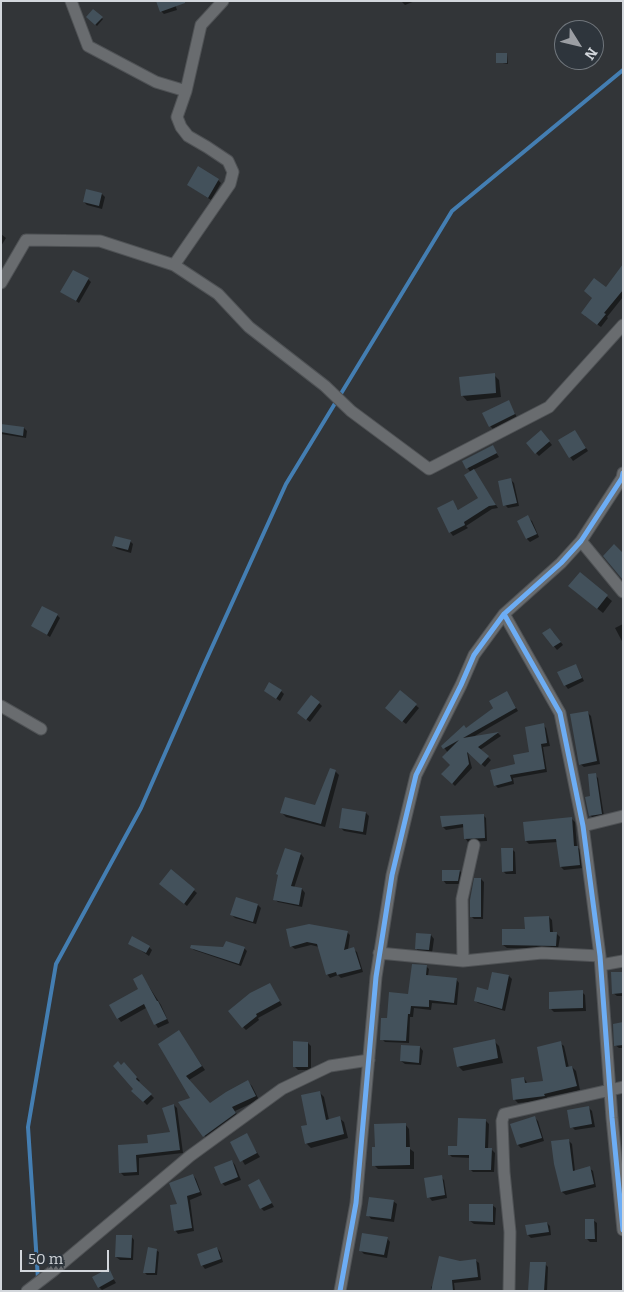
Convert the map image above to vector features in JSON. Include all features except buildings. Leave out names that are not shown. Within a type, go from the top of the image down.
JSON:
[{"type":"street","points":[[71,1],[88,46],[156,82],[186,91]]},
{"type":"street","points":[[174,265],[230,184],[233,172],[228,161],[188,136],[181,127],[177,117],[186,91],[201,25],[223,1]]},
{"type":"street","points":[[1,283],[26,240],[100,240],[174,265],[218,294],[249,327],[325,386],[351,410],[429,469],[549,407],[623,325]]},
{"type":"street","points":[[340,1291],[356,1204],[376,977],[392,875],[416,775],[474,655],[504,614],[561,563],[580,541],[622,478],[623,473]]},
{"type":"street","points":[[580,541],[623,592]]},
{"type":"street","points":[[504,614],[560,713],[583,826],[600,961],[623,1230]]},
{"type":"street","points":[[1,706],[41,730]]},
{"type":"street","points":[[583,826],[623,816]]},
{"type":"street","points":[[463,961],[462,899],[474,845]]},
{"type":"street","points":[[380,953],[463,961],[542,953],[600,961],[623,961]]},
{"type":"street","points":[[27,1291],[190,1156],[282,1089],[330,1066],[369,1060]]},
{"type":"street","points":[[509,1291],[510,1232],[504,1172],[502,1121],[504,1114],[623,1087]]},
{"type":"waterway","points":[[38,1279],[28,1127],[56,964],[141,808],[286,484],[452,211],[623,70]]},
{"type":"cycle path","points":[[340,1291],[356,1203],[376,977],[392,875],[416,775],[474,655],[504,614],[561,563],[581,541],[622,478],[623,473]]},
{"type":"cycle path","points":[[504,614],[560,713],[583,826],[600,956],[612,1118],[623,1230]]}]
